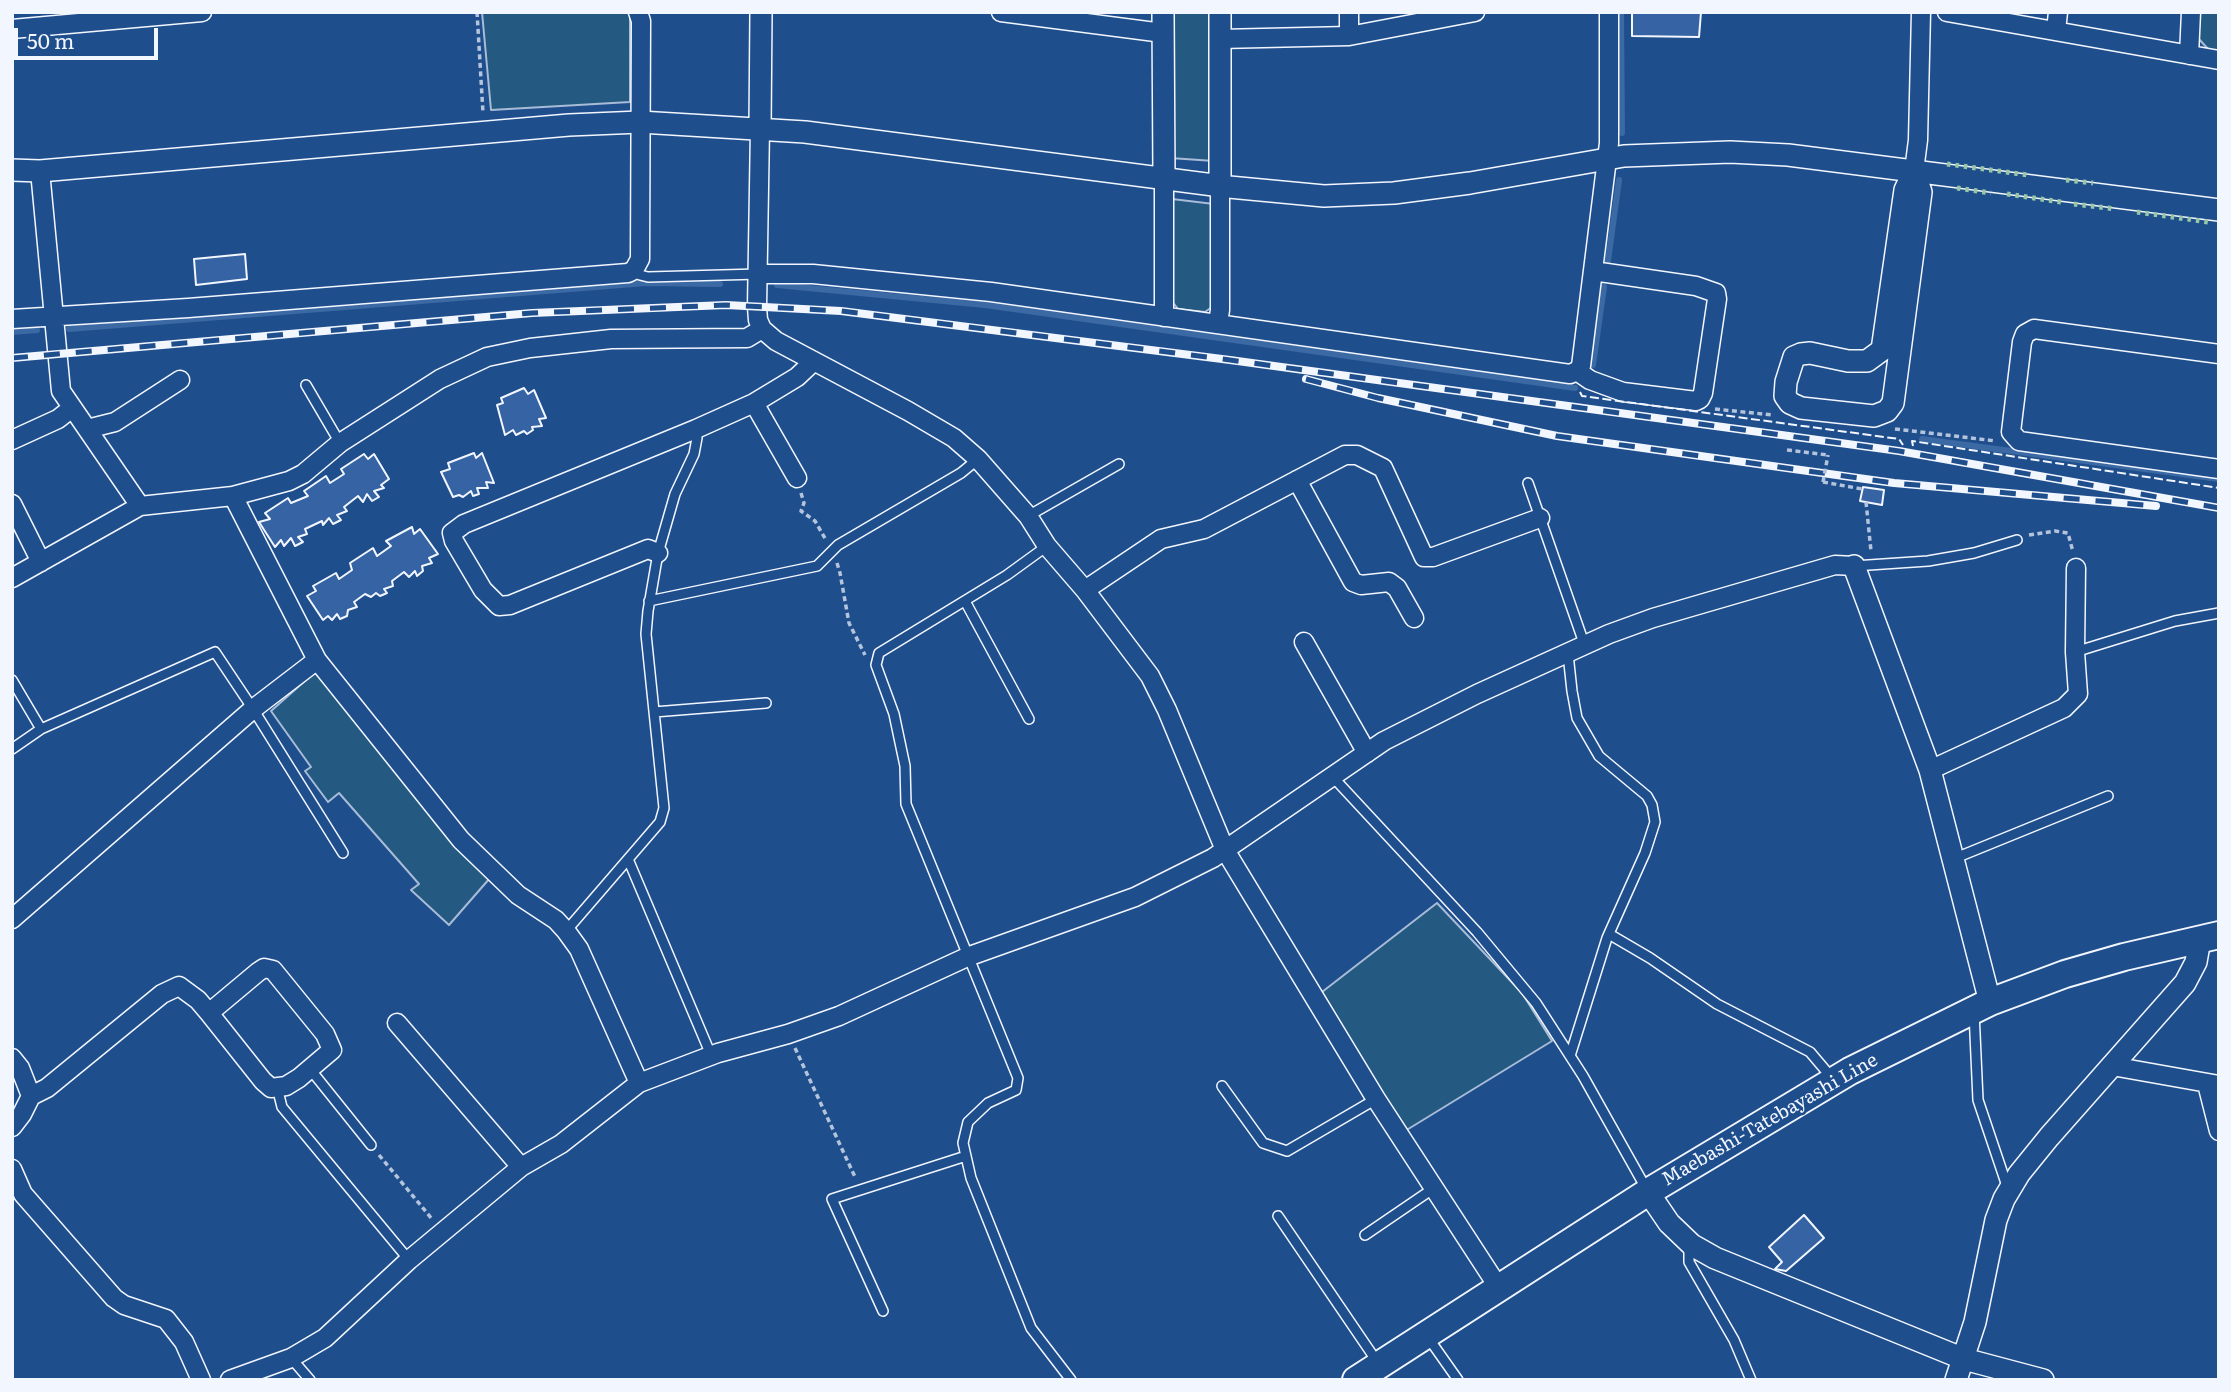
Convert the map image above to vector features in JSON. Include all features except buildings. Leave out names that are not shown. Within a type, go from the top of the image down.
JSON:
[{"type":"main road","name":"Maebashi-Tatebayashi Line","points":[[1356,1380],[1648,1192],[1834,1080],[1982,1006],[2065,974],[2209,937]]},
{"type":"street","points":[[12,29],[202,12]]},
{"type":"street","points":[[12,319],[188,308],[614,274],[634,270],[640,259],[641,21],[638,12]]},
{"type":"street","points":[[761,12],[758,320],[762,329],[776,341],[944,432],[978,459],[1028,516],[1047,547],[1085,590],[1150,676],[1167,710],[1225,850],[1376,1099],[1499,1288]]},
{"type":"street","points":[[1001,12],[1163,23],[1164,317]]},
{"type":"street","points":[[1218,323],[1220,12]]},
{"type":"street","points":[[1349,12],[1349,36]]},
{"type":"street","points":[[1220,39],[1349,36],[1475,12]]},
{"type":"street","points":[[759,274],[855,277],[991,292],[1570,374],[1581,366],[1608,158],[1609,12]]},
{"type":"street","points":[[1914,171],[1921,192],[1893,403],[1887,411],[1874,416],[1801,408],[1790,403],[1785,396],[1786,382],[1794,357],[1811,353],[1847,361],[1867,361],[1882,350],[1905,190],[1914,171],[1918,140],[1921,12]]},
{"type":"street","points":[[1947,12],[2219,60]]},
{"type":"street","points":[[2056,31],[2058,12]]},
{"type":"street","points":[[2189,55],[2191,12]]},
{"type":"street","points":[[12,170],[40,171],[498,130],[640,122],[760,128],[1220,186],[1324,196],[1394,193],[1470,183],[1608,158],[1674,153],[1758,153],[2219,210]]},
{"type":"street","points":[[40,171],[58,383],[72,408],[140,506]]},
{"type":"street","points":[[1577,371],[1590,380],[1623,392],[1696,401],[1700,399],[1717,299],[1716,293],[1696,286],[1593,271]]},
{"type":"street","points":[[12,578],[140,506],[233,496],[289,481],[303,474],[340,443],[440,379],[487,357],[530,348],[611,339],[747,338],[762,329]]},
{"type":"street","points":[[2219,354],[2034,329],[2025,334],[2022,342],[2011,432],[2019,441],[2219,469]]},
{"type":"street","points":[[658,553],[648,549],[510,605],[499,606],[483,590],[452,533],[464,524],[754,403],[797,377],[814,361]]},
{"type":"street","points":[[87,429],[115,422],[180,380]]},
{"type":"street","points":[[754,403],[797,478]]},
{"type":"street","points":[[12,440],[58,419],[72,408]]},
{"type":"street","points":[[1085,590],[1161,539],[1204,529],[1345,455],[1357,455],[1383,468],[1424,557],[1433,557],[1541,518]]},
{"type":"street","points":[[1297,480],[1353,582],[1362,585],[1389,582],[1397,588],[1414,618]]},
{"type":"street","points":[[233,496],[317,660],[461,840],[518,895],[556,920],[566,930],[579,949],[639,1083]]},
{"type":"street","points":[[12,505],[41,562]]},
{"type":"street","points":[[230,1380],[291,1359],[326,1338],[409,1261],[521,1167],[561,1144],[639,1083],[711,1055],[788,1034],[839,1016],[967,957],[1135,897],[1225,850],[1384,741],[1477,694],[1609,634],[1666,614],[1835,565],[1863,565],[1930,769],[1953,859],[1982,1006]]},
{"type":"street","points":[[1930,769],[2064,708],[2078,694],[2075,652],[2076,568]]},
{"type":"street","points":[[1304,642],[1367,752]]},
{"type":"street","points":[[12,919],[253,709],[317,660]]},
{"type":"street","points":[[1956,1380],[1975,1322],[1996,1220],[2008,1191],[2049,1137],[2185,983],[2209,937]]},
{"type":"street","points":[[12,1127],[31,1096],[47,1088],[162,994],[179,986],[198,1000],[262,1081],[271,1088],[286,1086],[332,1050],[325,1034],[273,970],[264,968],[258,972],[209,1013]]},
{"type":"street","points":[[397,1023],[521,1167]]},
{"type":"street","points":[[12,1058],[20,1068],[31,1096]]},
{"type":"street","points":[[2112,1066],[2213,1084],[2219,1131]]},
{"type":"street","points":[[12,1168],[18,1197],[124,1306],[166,1319],[184,1342],[201,1380]]},
{"type":"street","points":[[1648,1192],[1669,1223],[1689,1242],[1715,1258],[1964,1359],[2043,1380]]},
{"type":"lane","points":[[634,270],[648,277],[759,274]]},
{"type":"lane","points":[[306,385],[340,443]]},
{"type":"lane","points":[[566,930],[660,822],[664,808],[646,634],[658,553],[675,494],[694,454],[696,429]]},
{"type":"lane","points":[[649,601],[817,566],[838,545],[961,473],[978,459]]},
{"type":"lane","points":[[1028,516],[1119,464]]},
{"type":"lane","points":[[1528,483],[1585,646]]},
{"type":"lane","points":[[1863,565],[1940,559],[1974,553],[2017,540]]},
{"type":"lane","points":[[1047,547],[1007,575],[879,653],[876,665],[894,714],[905,766],[906,804],[1018,1078],[1016,1090],[988,1103],[968,1122],[963,1143],[971,1178],[1031,1328],[1071,1380]]},
{"type":"lane","points":[[965,601],[1029,719]]},
{"type":"lane","points":[[2075,652],[2164,624],[2219,612]]},
{"type":"lane","points":[[12,749],[41,729],[215,652],[342,853]]},
{"type":"lane","points":[[1568,654],[1577,718],[1600,756],[1647,796],[1655,821],[1645,853],[1609,934],[1570,1056]]},
{"type":"lane","points":[[12,680],[41,729]]},
{"type":"lane","points":[[654,712],[766,703]]},
{"type":"lane","points":[[1332,776],[1477,932],[1536,1003],[1570,1056],[1648,1192]]},
{"type":"lane","points":[[1953,859],[2108,796]]},
{"type":"lane","points":[[628,859],[711,1055]]},
{"type":"lane","points":[[1609,934],[1660,964],[1728,1011],[1810,1052],[1834,1080]]},
{"type":"lane","points":[[1982,1006],[1978,1100],[2008,1191]]},
{"type":"lane","points":[[310,1069],[371,1145]]},
{"type":"lane","points":[[1222,1086],[1263,1143],[1287,1151],[1376,1099]]},
{"type":"lane","points":[[277,1087],[282,1107],[409,1261]]},
{"type":"lane","points":[[883,1311],[832,1199],[966,1157]]},
{"type":"lane","points":[[1366,1234],[1434,1188]]},
{"type":"lane","points":[[1278,1216],[1380,1365]]},
{"type":"lane","points":[[1689,1242],[1689,1262],[1734,1340],[1751,1380]]},
{"type":"lane","points":[[1426,1335],[1458,1380]]},
{"type":"lane","points":[[291,1359],[310,1380]]},
{"type":"path","points":[[477,12],[484,115]]},
{"type":"path","points":[[1700,399],[1712,409],[1777,415]]},
{"type":"path","points":[[1787,450],[1828,455],[1823,482],[1862,489]]},
{"type":"path","points":[[797,478],[804,503],[801,511],[815,521],[832,551],[840,573],[849,623],[855,639],[869,662],[876,665]]},
{"type":"path","points":[[1863,565],[1866,502]]},
{"type":"path","points":[[2017,540],[2038,532],[2068,533],[2076,568]]},
{"type":"path","points":[[788,1034],[862,1190]]},
{"type":"path","points":[[371,1145],[443,1232]]},
{"type":"shaded area","points":[[482,12],[630,12],[630,102],[491,110]]},
{"type":"shaded area","points":[[1170,12],[1213,12],[1214,161],[1170,158]]},
{"type":"shaded area","points":[[2199,12],[2219,12],[2219,51],[2209,50],[2198,38]]},
{"type":"shaded area","points":[[1172,199],[1214,204],[1212,307],[1205,312],[1178,309],[1171,300]]},
{"type":"shaded area","points":[[315,672],[490,878],[449,925],[411,890],[419,884],[339,793],[328,802],[305,771],[311,767],[271,711]]},
{"type":"shaded area","points":[[1437,903],[1522,993],[1552,1041],[1405,1131],[1322,992]]},
{"type":"waterway","points":[[1621,12],[1622,133]]},
{"type":"waterway","points":[[1608,261],[1619,180]]},
{"type":"waterway","points":[[69,329],[646,283],[720,284]]},
{"type":"waterway","points":[[777,285],[985,305],[1575,388]]},
{"type":"waterway","points":[[1593,365],[1604,287]]},
{"type":"waterway","points":[[12,332],[37,330]]},
{"type":"waterway","points":[[1922,439],[2219,479]]},
{"type":"railway","points":[[12,358],[532,313],[726,305],[841,311],[1230,360],[1899,451],[2219,508]]},
{"type":"railway","points":[[1306,379],[1378,398],[1557,436],[1894,483],[2156,506]]},
{"type":"hedge","points":[[1947,164],[2028,175]]},
{"type":"hedge","points":[[2066,180],[2093,183]]},
{"type":"hedge","points":[[1957,188],[1991,193]]},
{"type":"hedge","points":[[2007,194],[2061,202]]},
{"type":"hedge","points":[[2074,204],[2116,209]]},
{"type":"hedge","points":[[2137,212],[2208,222]]},
{"type":"fence","points":[[1580,392],[1582,396],[1899,439],[1903,445]]},
{"type":"fence","points":[[1913,446],[1912,441],[2219,488]]}]
